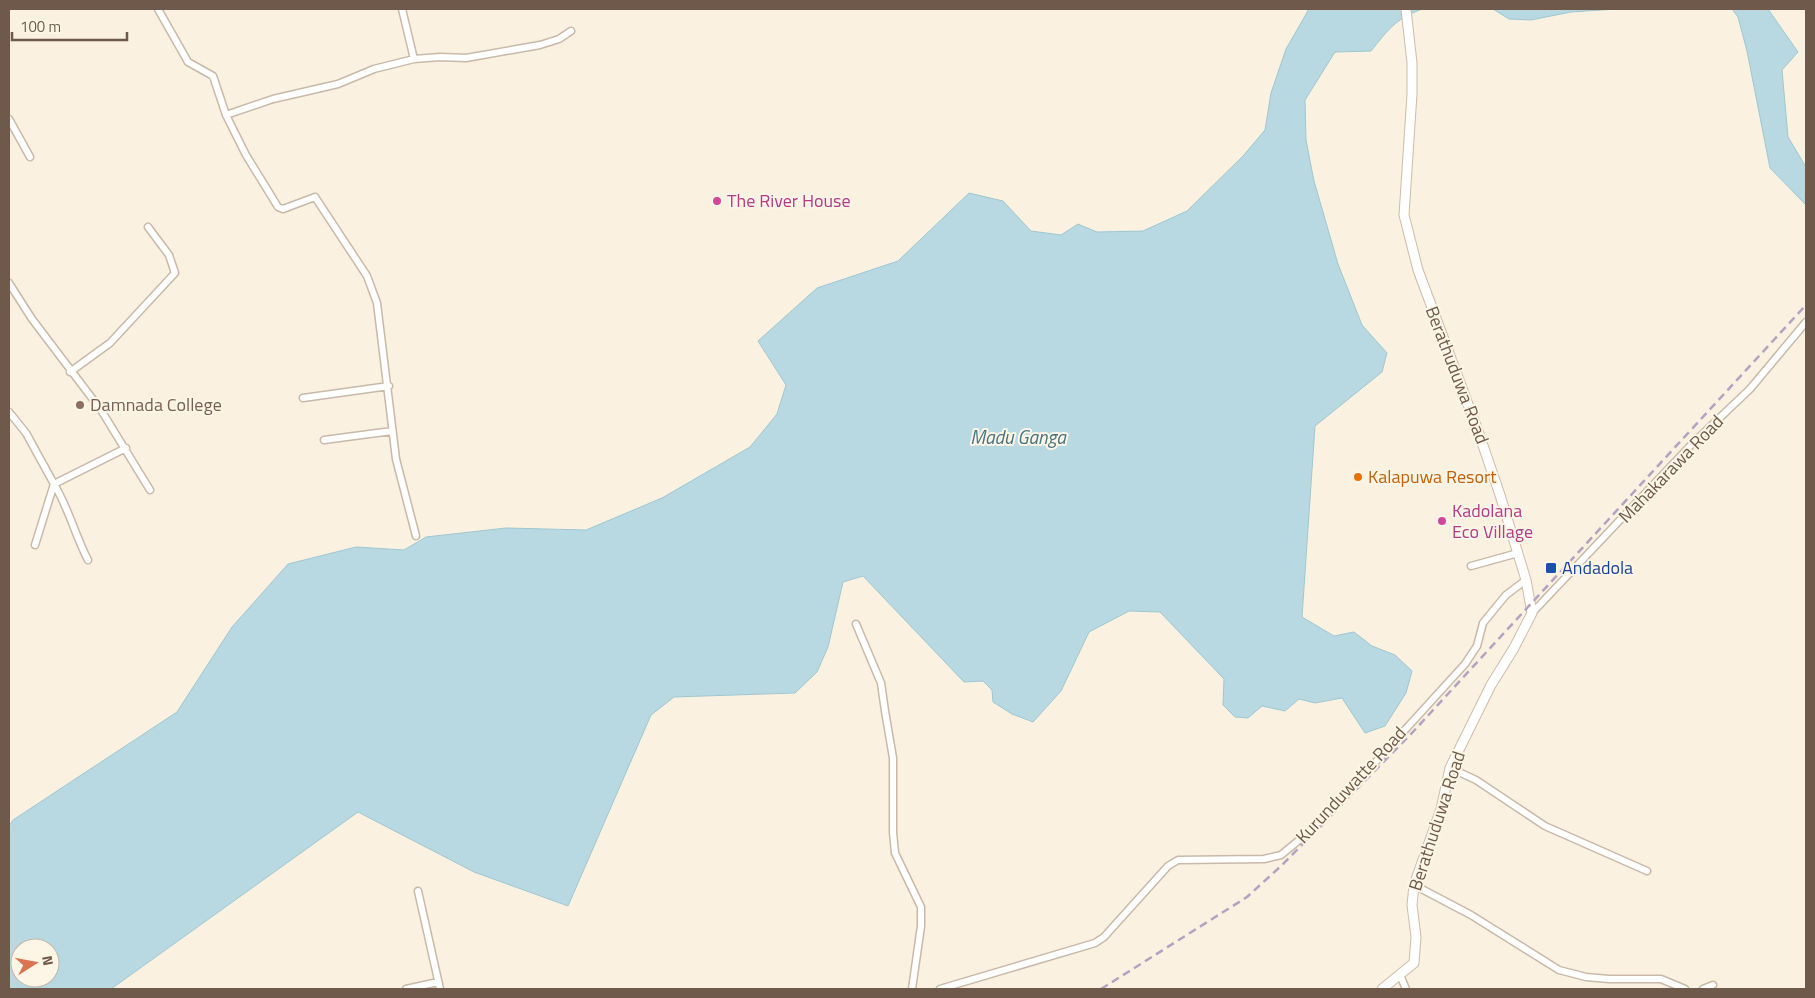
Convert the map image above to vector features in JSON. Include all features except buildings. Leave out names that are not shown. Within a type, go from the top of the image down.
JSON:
[{"type":"street","points":[[158,9],[188,62],[213,76],[226,115],[250,162],[278,207],[283,209],[315,197],[367,276],[377,303],[389,386],[396,459],[416,536]]},
{"type":"street","points":[[402,9],[414,59]]},
{"type":"street","name":"Berathuduwa Road","points":[[1382,989],[1414,963],[1416,937],[1412,905],[1414,886],[1441,809],[1450,768],[1491,685],[1514,648],[1532,613],[1526,580],[1482,440],[1408,239],[1404,214],[1412,63],[1406,13]]},
{"type":"street","points":[[226,115],[273,99],[338,84],[374,70],[414,59],[432,57],[466,58],[540,45],[559,39],[571,31]]},
{"type":"street","points":[[9,119],[30,157]]},
{"type":"street","points":[[70,372],[110,343],[175,273],[169,255],[148,227]]},
{"type":"street","points":[[9,283],[70,372],[97,404],[126,448],[150,490]]},
{"type":"street","name":"Mahakarawa Road","points":[[1532,613],[1691,445],[1750,389],[1806,322]]},
{"type":"street","points":[[303,398],[389,386]]},
{"type":"street","points":[[9,412],[26,433],[66,504],[77,539],[88,560]]},
{"type":"street","points":[[324,440],[392,431]]},
{"type":"street","points":[[35,545],[54,484],[126,448]]},
{"type":"street","points":[[1472,566],[1518,553]]},
{"type":"street","name":"Kurunduwatte Road","points":[[940,989],[1095,943],[1104,938],[1168,866],[1178,860],[1264,859],[1282,855],[1321,822],[1465,664],[1477,646],[1483,622],[1506,595],[1526,580]]},
{"type":"street","points":[[856,624],[881,683],[886,711],[893,758],[893,832],[895,853],[920,907],[921,926],[912,989]]},
{"type":"street","points":[[1450,768],[1476,780],[1545,826],[1647,871]]},
{"type":"street","points":[[1414,886],[1458,908],[1559,970],[1586,977],[1661,979],[1685,989]]},
{"type":"street","points":[[418,891],[440,989]]},
{"type":"street","points":[[1400,975],[1406,989]]},
{"type":"street","points":[[406,989],[438,982]]},
{"type":"street","points":[[1703,989],[1713,985]]},
{"type":"water","name":"Madu Ganga","points":[[1309,9],[1422,9],[1398,21],[1371,51],[1335,52],[1305,100],[1306,140],[1314,181],[1338,264],[1362,325],[1387,353],[1382,372],[1315,426],[1302,617],[1334,636],[1354,632],[1372,646],[1395,655],[1412,671],[1406,693],[1385,726],[1365,733],[1342,698],[1315,703],[1299,699],[1285,711],[1262,706],[1248,718],[1235,717],[1223,705],[1224,679],[1160,612],[1129,611],[1089,632],[1061,691],[1033,722],[1012,714],[993,702],[992,690],[983,681],[964,682],[863,576],[843,582],[828,647],[817,672],[795,693],[674,697],[651,715],[568,906],[474,872],[358,812],[111,989],[9,989],[9,826],[13,820],[177,712],[232,627],[288,564],[356,547],[404,550],[426,537],[506,528],[586,530],[662,498],[750,447],[777,414],[786,385],[758,341],[817,288],[898,261],[969,193],[1003,201],[1031,231],[1061,235],[1078,224],[1097,232],[1143,231],[1187,211],[1243,156],[1265,130],[1271,93],[1286,49]]},
{"type":"water","points":[[1493,9],[1617,9],[1571,12],[1531,20],[1509,19]]},
{"type":"water","points":[[1732,9],[1768,9],[1798,52],[1782,70],[1788,137],[1806,167],[1806,205],[1770,168],[1747,51],[1738,17]]},
{"type":"railway","points":[[1101,989],[1247,897],[1281,866],[1411,734],[1806,305]]},
{"type":"place","name":"The River House","points":[[717,201]]},
{"type":"place","name":"Damnada College","points":[[80,405]]},
{"type":"place","name":"Kalapuwa Resort","points":[[1358,477]]},
{"type":"place","name":"Kadolana Eco Village","points":[[1442,521]]},
{"type":"place","name":"Andadola","points":[[1551,568]]}]
